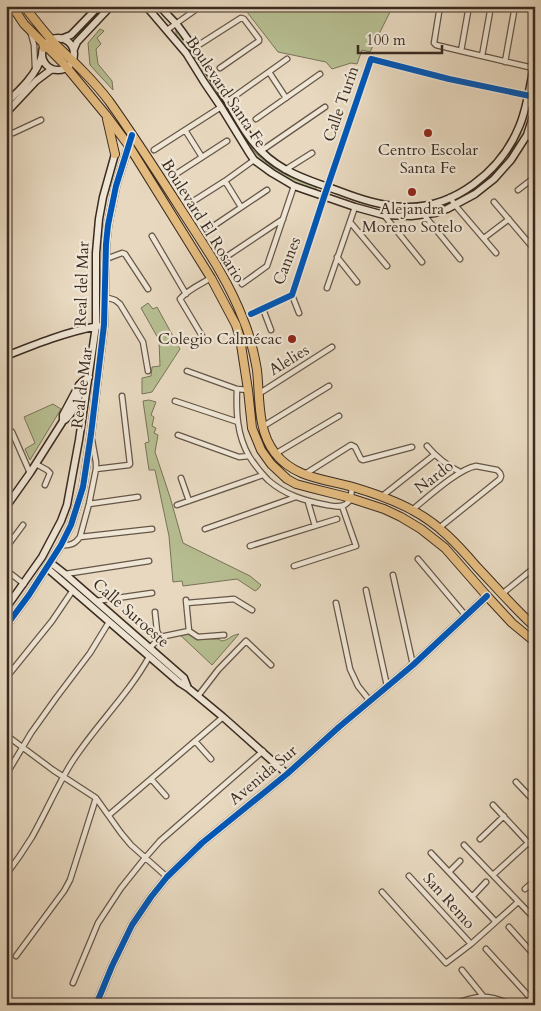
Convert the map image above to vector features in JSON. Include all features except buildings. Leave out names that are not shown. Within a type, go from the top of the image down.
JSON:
[{"type":"main road","name":"Boulevard El Rosario","points":[[12,6],[19,18],[60,69],[73,75],[129,146],[211,278],[236,325],[242,351],[255,436],[261,450],[271,464],[287,479],[296,484],[351,498],[402,516],[446,548],[512,623],[535,642]]},
{"type":"main road","name":"Boulevard El Rosario","points":[[24,6],[54,38],[74,54],[82,69],[110,101],[216,263],[244,319],[256,367],[262,427],[275,454],[288,466],[304,475],[352,487],[412,510],[451,538],[535,627]]},
{"type":"main road","points":[[106,115],[115,154]]},
{"type":"street","points":[[6,102],[39,66],[43,47],[54,38],[71,35],[98,6]]},
{"type":"street","points":[[6,113],[36,81],[60,69],[74,54],[77,42],[112,6]]},
{"type":"street","name":"Boulevard Santa Fe","points":[[146,6],[186,53],[254,160],[294,186],[354,207],[384,215],[396,216],[424,215],[455,205],[475,194],[494,179],[511,160],[527,135],[535,110]]},
{"type":"street","name":"Boulevard Santa Fe","points":[[160,6],[165,9],[194,48],[245,131],[271,160],[300,178],[369,201],[397,206],[425,205],[450,198],[468,188],[490,170],[500,159],[517,133],[531,97],[535,60]]},
{"type":"street","points":[[440,6],[434,43],[436,45],[533,68]]},
{"type":"street","points":[[461,51],[469,6]]},
{"type":"street","points":[[482,56],[491,6]]},
{"type":"street","points":[[505,62],[515,6]]},
{"type":"street","points":[[167,30],[199,7]]},
{"type":"street","points":[[92,13],[99,20]]},
{"type":"street","points":[[194,48],[241,18],[244,19],[259,41],[220,68]]},
{"type":"street","name":"Boulevard El Rosario","points":[[29,30],[34,45],[36,64],[34,72]]},
{"type":"street","points":[[43,47],[45,63],[60,69]]},
{"type":"street","name":"Calle Turín","points":[[324,197],[371,59],[531,97]]},
{"type":"street","points":[[228,101],[287,60]]},
{"type":"street","points":[[269,72],[286,98]]},
{"type":"street","points":[[256,119],[320,74]]},
{"type":"street","points":[[204,82],[212,77]]},
{"type":"street","points":[[154,150],[221,107]]},
{"type":"street","points":[[261,151],[325,107]]},
{"type":"street","points":[[6,133],[13,133],[41,120]]},
{"type":"street","points":[[186,130],[202,156]]},
{"type":"street","points":[[238,136],[245,131]]},
{"type":"street","name":"Real de Mar","points":[[6,626],[61,545],[71,525],[83,487],[104,325],[106,244],[116,186],[132,135]]},
{"type":"street","points":[[527,135],[535,144]]},
{"type":"street","points":[[173,176],[227,141]]},
{"type":"street","points":[[285,170],[312,153]]},
{"type":"street","name":"Real del Mar","points":[[6,608],[42,556],[53,537],[67,505],[96,326],[96,253],[99,219],[115,154]]},
{"type":"street","points":[[192,202],[254,160]]},
{"type":"street","points":[[518,190],[535,177]]},
{"type":"street","points":[[225,181],[241,207]]},
{"type":"street","points":[[242,284],[268,266],[294,186]]},
{"type":"street","points":[[209,229],[267,190]]},
{"type":"street","name":"Cannes","points":[[299,313],[292,295],[324,197]]},
{"type":"street","points":[[450,198],[496,253]]},
{"type":"street","points":[[494,202],[534,249]]},
{"type":"street","points":[[327,288],[354,207]]},
{"type":"street","points":[[384,215],[422,262]]},
{"type":"street","points":[[424,215],[460,259]]},
{"type":"street","points":[[226,256],[283,219]]},
{"type":"street","points":[[484,238],[509,219]]},
{"type":"street","points":[[350,222],[387,266]]},
{"type":"street","points":[[152,236],[186,294]]},
{"type":"street","points":[[106,260],[122,253],[125,254],[148,289]]},
{"type":"street","points":[[337,257],[357,282]]},
{"type":"street","points":[[205,341],[180,301],[180,298],[211,278]]},
{"type":"street","name":"Cannes","points":[[251,314],[292,295]]},
{"type":"street","points":[[105,297],[115,300],[120,304],[143,342],[148,371]]},
{"type":"street","points":[[263,309],[271,330]]},
{"type":"street","points":[[6,356],[54,338],[104,325]]},
{"type":"street","name":"Alelies","points":[[260,393],[332,347]]},
{"type":"street","points":[[187,371],[236,388],[248,390]]},
{"type":"street","points":[[8,506],[63,421],[63,415],[79,386],[97,378]]},
{"type":"street","points":[[262,427],[329,386]]},
{"type":"street","points":[[236,388],[241,437],[249,456],[263,475],[281,489],[308,502],[342,506],[347,504],[351,498],[352,487]]},
{"type":"street","points":[[96,469],[130,465],[122,396]]},
{"type":"street","points":[[176,401],[238,422]]},
{"type":"street","points":[[275,454],[338,416]]},
{"type":"street","points":[[12,432],[30,473]]},
{"type":"street","points":[[61,545],[71,545],[80,537],[89,504],[96,469],[91,434]]},
{"type":"street","points":[[178,435],[239,457],[249,456]]},
{"type":"street","points":[[304,475],[351,445],[355,446],[363,460],[412,447]]},
{"type":"street","points":[[427,446],[444,463],[460,472]]},
{"type":"street","points":[[381,497],[434,455]]},
{"type":"street","points":[[36,464],[50,473],[45,485]]},
{"type":"street","name":"Nardo","points":[[412,510],[460,472],[473,466],[497,470],[500,473],[500,479],[439,528]]},
{"type":"street","points":[[177,505],[263,475]]},
{"type":"street","points":[[181,478],[189,501]]},
{"type":"street","points":[[6,496],[8,506]]},
{"type":"street","points":[[89,504],[138,496]]},
{"type":"street","points":[[206,529],[296,497]]},
{"type":"street","points":[[308,502],[315,526]]},
{"type":"street","points":[[294,566],[356,546],[342,506]]},
{"type":"street","points":[[250,546],[337,519]]},
{"type":"street","points":[[6,548],[23,525]]},
{"type":"street","points":[[80,537],[152,529]]},
{"type":"street","points":[[418,559],[466,616]]},
{"type":"street","points":[[65,574],[149,561]]},
{"type":"street","name":"Calle Suroeste","points":[[49,565],[65,574],[184,678],[188,688]]},
{"type":"street","name":"Calle Suroeste","points":[[49,565],[73,590],[109,622],[263,751],[287,774]]},
{"type":"street","points":[[502,594],[535,567]]},
{"type":"street","points":[[6,570],[24,584]]},
{"type":"street","points":[[392,575],[413,665]]},
{"type":"street","points":[[6,678],[52,621],[73,590]]},
{"type":"street","points":[[366,590],[387,686]]},
{"type":"street","points":[[96,601],[152,593]]},
{"type":"street","name":"Avenida Sur","points":[[96,1005],[115,958],[132,925],[167,877],[202,843],[287,774],[413,665],[487,596]]},
{"type":"street","points":[[189,632],[186,601],[234,599],[252,610]]},
{"type":"street","points":[[336,604],[353,678],[370,701]]},
{"type":"street","points":[[155,612],[157,631],[160,637]]},
{"type":"street","points":[[6,775],[46,711],[90,653],[109,622]]},
{"type":"street","points":[[150,648],[160,637],[189,632],[198,637],[224,635]]},
{"type":"street","points":[[198,696],[218,670],[246,641],[271,665]]},
{"type":"street","points":[[6,875],[32,837],[63,777],[84,744],[131,685],[149,657]]},
{"type":"street","points":[[109,815],[223,717]]},
{"type":"street","points":[[6,736],[96,798],[131,845],[167,877]]},
{"type":"street","points":[[196,741],[211,759]]},
{"type":"street","points":[[73,983],[98,923],[120,888],[144,858],[160,841],[263,751]]},
{"type":"street","points":[[152,779],[166,796]]},
{"type":"street","points":[[516,782],[535,802]]},
{"type":"street","points":[[16,956],[70,880],[96,798]]},
{"type":"street","points":[[493,805],[535,850]]},
{"type":"street","points":[[480,839],[504,816]]},
{"type":"street","points":[[492,875],[528,842]]},
{"type":"street","points":[[464,845],[535,919]]},
{"type":"street","points":[[432,853],[495,921]]},
{"type":"street","points":[[449,872],[460,861]]},
{"type":"street","name":"San Remo","points":[[409,876],[471,944]]},
{"type":"street","points":[[525,889],[535,880]]},
{"type":"street","points":[[472,897],[486,882]]},
{"type":"street","points":[[382,892],[446,963],[471,944],[518,902]]},
{"type":"street","points":[[509,927],[535,956]]},
{"type":"street","points":[[486,949],[535,1004]]},
{"type":"street","points":[[462,970],[483,996]]},
{"type":"street","points":[[452,1005],[483,996],[498,998],[512,1005]]},
{"type":"green space","points":[[244,6],[393,6],[370,52],[362,50],[357,64],[351,63],[332,69],[326,62],[278,52]]},
{"type":"green space","points":[[100,29],[104,31],[97,38],[101,44],[96,49],[98,64],[112,81],[113,90],[90,65],[88,43]]},
{"type":"green space","points":[[176,30],[178,30],[199,61],[204,71],[202,73],[176,35]]},
{"type":"green space","points":[[213,83],[241,128],[238,128],[210,85]]},
{"type":"green space","points":[[243,138],[271,166],[292,178],[316,187],[316,189],[283,178],[256,159]]},
{"type":"green space","points":[[148,303],[153,309],[157,307],[180,349],[152,392],[142,394],[142,378],[151,376],[152,367],[160,366],[159,340],[141,308]]},
{"type":"green space","points":[[143,401],[156,402],[151,415],[154,417],[152,426],[156,428],[154,433],[158,435],[155,452],[183,543],[250,576],[261,585],[255,591],[237,579],[183,586],[182,581],[173,582],[169,536],[155,470],[149,470],[145,443],[149,442]]},
{"type":"green space","points":[[53,404],[61,409],[30,460],[25,449],[35,443],[24,417]]},
{"type":"green space","points":[[187,632],[196,639],[218,639],[222,641],[239,634],[212,665],[178,633]]},
{"type":"cycle path","points":[[251,314],[292,295],[371,59],[449,79],[535,97]]},
{"type":"cycle path","points":[[6,626],[29,595],[61,545],[71,525],[83,487],[104,325],[108,225],[116,186],[132,135]]},
{"type":"cycle path","points":[[96,1005],[132,925],[167,877],[202,843],[287,774],[339,727],[413,665],[487,596]]},
{"type":"place","name":"Centro Escolar Santa Fe","points":[[428,133]]},
{"type":"place","name":"Alejandra Moreno Sotelo","points":[[412,192]]},
{"type":"place","name":"Colegio Calmécac","points":[[292,339]]}]
